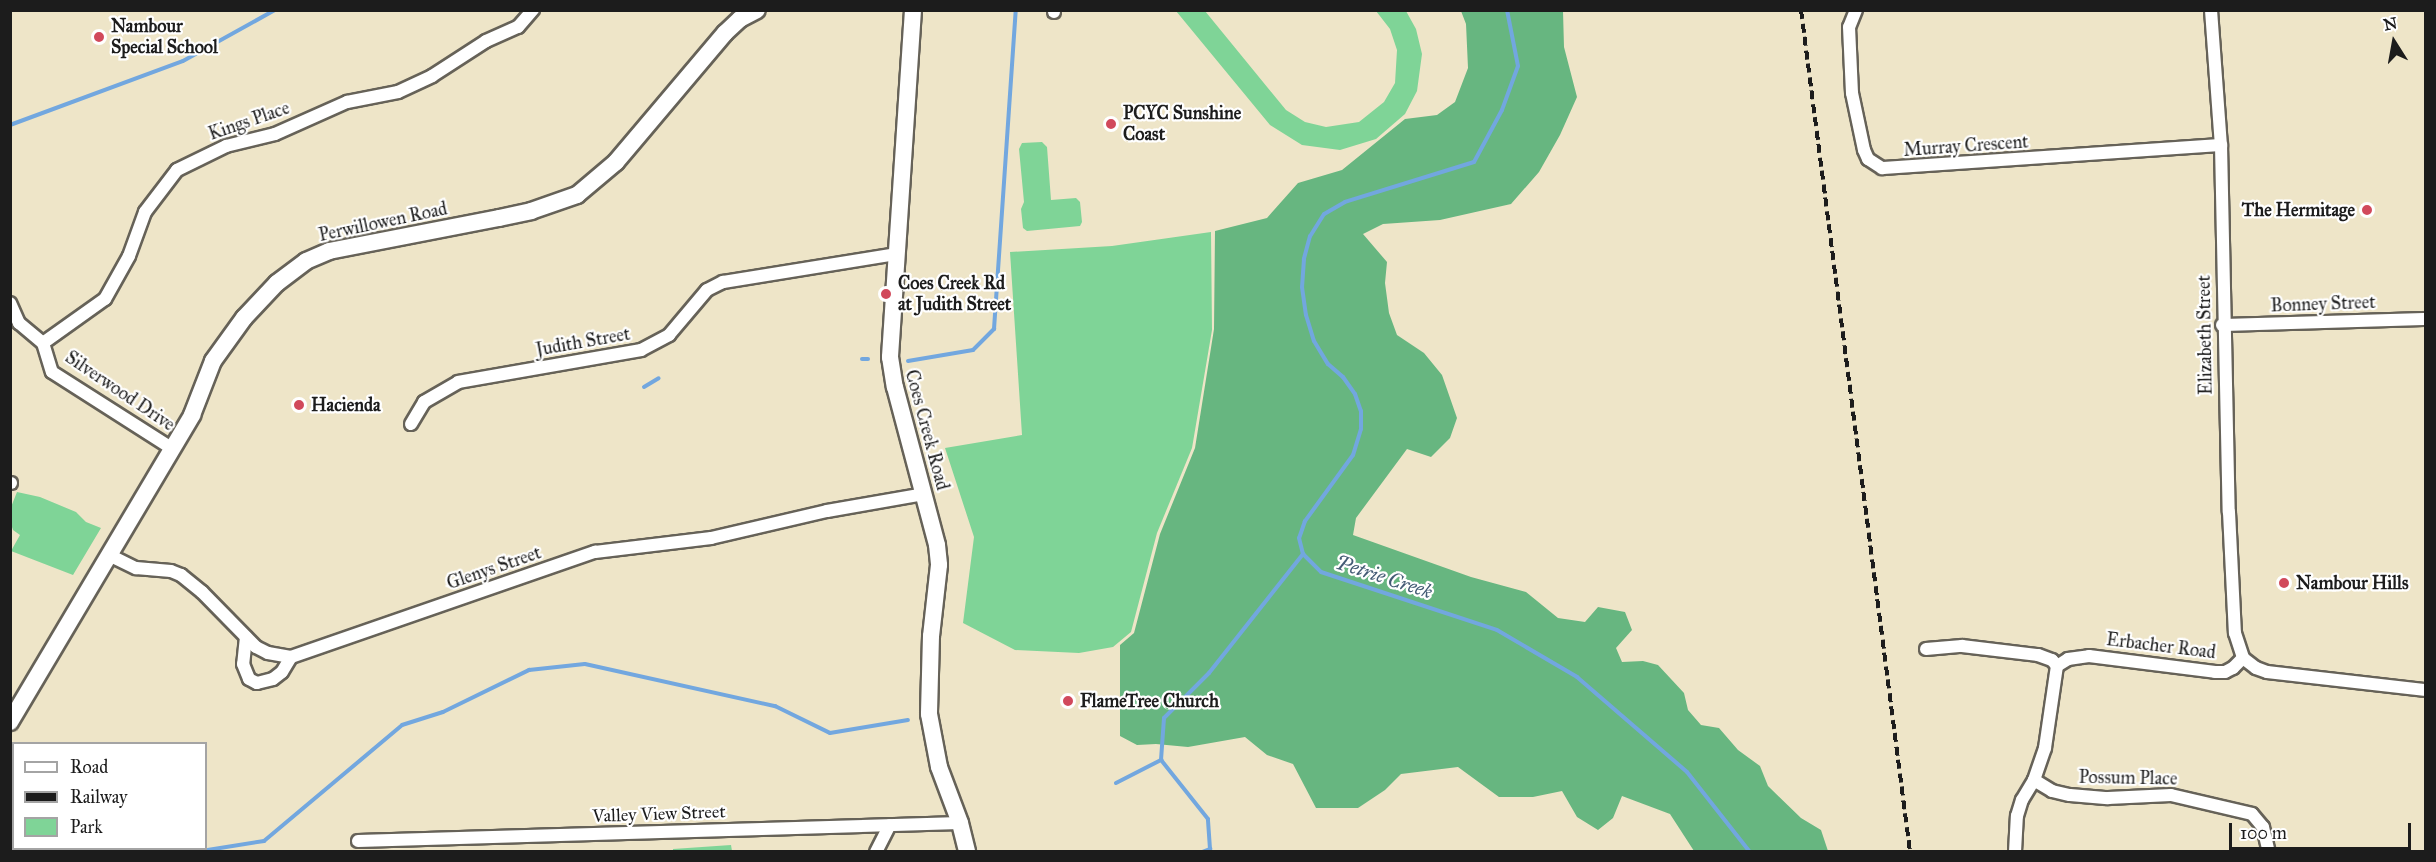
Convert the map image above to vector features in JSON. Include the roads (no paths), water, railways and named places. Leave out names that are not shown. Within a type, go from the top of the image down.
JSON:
[{"type":"street","name":"Kings Place","points":[[43,344],[105,299],[129,255],[145,212],[177,170],[226,146],[275,134],[347,102],[406,88],[432,76],[486,41],[518,27],[533,10]]},
{"type":"street","name":"Perwillowen Road","points":[[10,722],[173,449],[192,415],[213,361],[244,318],[277,283],[306,261],[349,246],[531,211],[577,195],[616,162],[725,33],[740,19],[757,10]]},
{"type":"street","name":"Coes Creek Road","points":[[913,10],[896,254],[891,370],[935,535],[939,565],[929,658],[929,714],[939,767],[960,823],[967,852]]},
{"type":"street","name":"Murray Crescent","points":[[1856,10],[1849,27],[1852,93],[1864,150],[1868,159],[1882,168],[2221,145]]},
{"type":"street","name":"Elizabeth Street","points":[[2211,10],[2221,145],[2223,325],[2235,633],[2243,658]]},
{"type":"street","name":"Judith Street","points":[[411,424],[424,402],[458,382],[641,350],[669,335],[707,290],[723,282],[896,254]]},
{"type":"street","name":"Silverwood Drive","points":[[10,303],[19,323],[43,344],[52,372],[173,449]]},
{"type":"street","name":"Bonney Street","points":[[2223,325],[2426,319]]},
{"type":"street","name":"Glenys Street","points":[[291,657],[595,552],[711,538],[827,511],[924,494]]},
{"type":"street","points":[[111,556],[136,568],[171,571],[181,575],[202,592],[246,637],[268,653],[291,657],[273,679],[257,683],[249,679],[243,664],[246,637]]},
{"type":"street","points":[[1926,649],[1962,646],[2038,655],[2052,660],[2057,666],[2045,748],[2034,780],[2022,800],[2017,816],[2015,852]]},
{"type":"street","name":"Erbacher Road","points":[[2057,666],[2068,659],[2089,656],[2225,672],[2243,658]]},
{"type":"street","points":[[2243,658],[2266,672],[2426,690]]},
{"type":"street","name":"Possum Place","points":[[2034,780],[2052,791],[2070,795],[2108,798],[2171,795],[2252,814],[2263,827],[2269,852]]},
{"type":"street","name":"Valley View Street","points":[[358,841],[960,823]]},
{"type":"street","points":[[876,852],[890,825]]},
{"type":"waterway","points":[[10,125],[183,61],[275,10]]},
{"type":"waterway","points":[[908,361],[973,350],[994,329],[1016,10]]},
{"type":"waterway","name":"Petrie Creek","points":[[1507,10],[1518,66],[1502,110],[1474,162],[1345,202],[1324,214],[1310,236],[1304,259],[1302,287],[1306,315],[1314,341],[1328,364],[1343,377],[1355,394],[1361,411],[1361,429],[1353,455],[1305,521],[1299,538],[1303,554],[1321,572],[1497,630],[1577,677],[1687,772],[1750,852]]},
{"type":"waterway","points":[[862,359],[868,359]]},
{"type":"waterway","points":[[644,387],[659,378]]},
{"type":"waterway","points":[[1202,852],[1210,849],[1208,819],[1161,760],[1164,718],[1209,673],[1303,554]]},
{"type":"waterway","points":[[195,852],[264,841],[402,725],[443,712],[529,670],[585,664],[775,706],[830,733],[908,720]]},
{"type":"waterway","points":[[1116,783],[1161,760]]},
{"type":"railway","points":[[1801,10],[1910,852]]},
{"type":"place","name":"Nambour Special School","points":[[99,37]]},
{"type":"place","name":"PCYC Sunshine Coast","points":[[1111,124]]},
{"type":"place","name":"The Hermitage","points":[[2367,210]]},
{"type":"place","name":"Coes Creek Rd at Judith Street","points":[[886,294]]},
{"type":"place","name":"Hacienda","points":[[299,405]]},
{"type":"place","name":"Nambour Hills","points":[[2284,583]]},
{"type":"place","name":"FlameTree Church","points":[[1068,701]]}]
